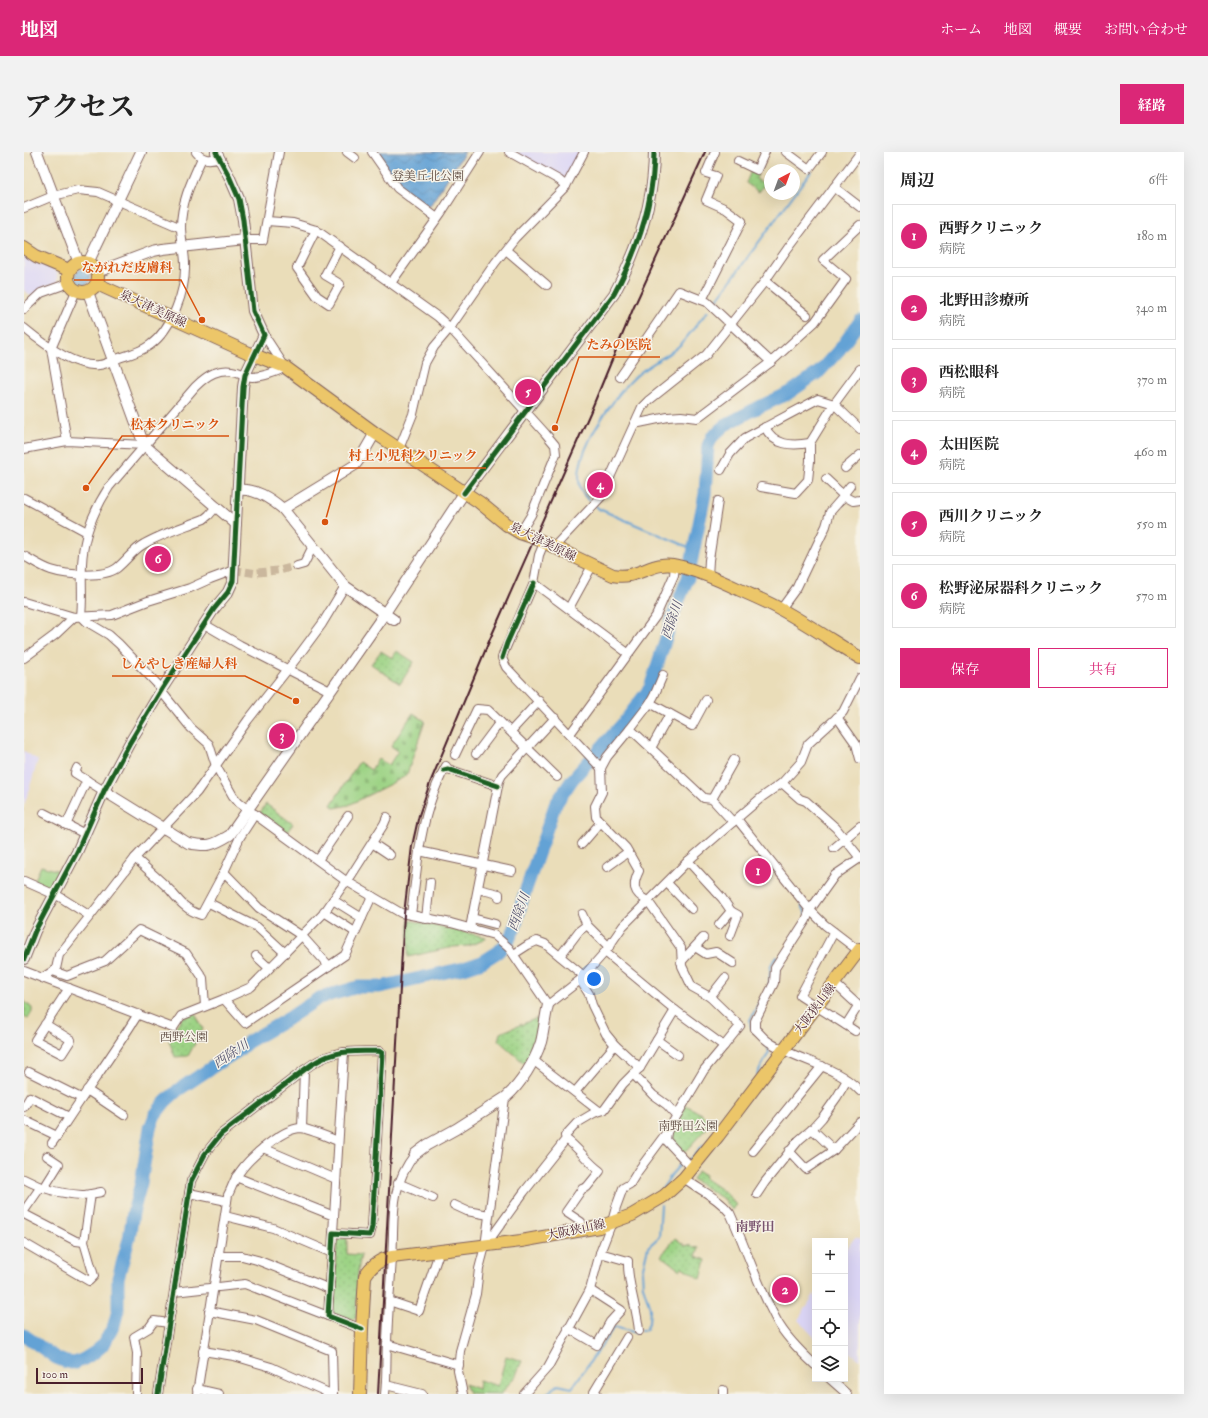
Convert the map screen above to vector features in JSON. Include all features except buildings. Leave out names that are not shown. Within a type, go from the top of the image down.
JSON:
[{"type":"main road","name":"泉大津美原線","points":[[24,248],[36,256],[254,356],[285,367],[375,433],[520,533],[613,575],[622,577],[638,574],[657,565],[666,564],[678,566],[706,575],[781,610],[860,658]]},
{"type":"main road","name":"大阪狭山線","points":[[360,1394],[365,1276],[369,1270],[383,1260],[392,1257],[440,1250],[485,1246],[600,1227],[632,1215],[658,1200],[684,1178],[755,1089],[859,950]]},
{"type":"street","points":[[37,152],[144,444],[236,524]]},
{"type":"street","points":[[67,441],[51,349],[141,152]]},
{"type":"street","points":[[24,310],[41,293],[154,251],[184,246],[245,240],[264,240],[279,152]]},
{"type":"street","points":[[347,152],[355,158]]},
{"type":"street","points":[[372,152],[397,188],[437,218]]},
{"type":"street","points":[[392,283],[480,152]]},
{"type":"street","points":[[509,152],[559,180],[566,186]]},
{"type":"street","points":[[399,449],[414,414],[425,363],[434,347],[450,328],[515,238],[566,186],[584,152]]},
{"type":"street","points":[[135,858],[170,890],[180,903],[196,914],[201,915],[209,903],[252,812],[330,691],[385,614],[464,493],[614,294],[623,277],[643,228],[652,190],[654,152]]},
{"type":"street","points":[[702,300],[742,221],[726,209],[706,200],[716,176],[706,173],[715,152]]},
{"type":"street","points":[[738,162],[757,170],[765,152]]},
{"type":"street","points":[[786,152],[810,169],[822,152]]},
{"type":"street","points":[[740,1026],[710,998],[692,987],[681,962],[681,948],[648,901],[640,898],[635,888],[634,881],[640,871],[628,852],[596,817],[595,806],[602,792],[600,767],[506,667],[502,658],[534,583],[539,555],[601,497],[642,407],[706,355],[765,281],[834,186],[860,153]]},
{"type":"street","points":[[24,328],[51,349],[90,365],[99,365],[140,350],[150,345],[159,337],[171,318],[184,285],[186,274],[181,228],[184,202],[189,186],[199,155],[208,160],[217,155],[229,176],[239,199],[253,311],[264,335],[285,367],[279,371],[252,377],[235,371],[226,370],[220,370],[210,374],[203,379],[144,444],[109,487],[100,501],[87,532],[84,543],[78,616],[24,658]]},
{"type":"street","points":[[834,186],[860,207]]},
{"type":"street","points":[[24,208],[53,196],[78,190],[98,192],[181,228]]},
{"type":"street","points":[[267,221],[293,223],[316,230],[438,317],[450,328],[554,445],[556,454],[531,515],[520,533]]},
{"type":"street","points":[[634,424],[668,417],[681,416],[697,418],[771,362],[815,322],[846,279],[823,260],[860,225]]},
{"type":"street","points":[[316,230],[297,268],[317,296],[329,304],[340,284],[325,275],[340,246]]},
{"type":"street","points":[[506,250],[547,285]]},
{"type":"street","points":[[290,260],[299,263]]},
{"type":"street","points":[[765,281],[807,315]]},
{"type":"street","points":[[620,377],[679,291],[707,302],[771,362]]},
{"type":"street","points":[[24,959],[35,931],[77,852],[104,791],[129,744],[204,624],[231,587],[234,570],[243,387],[245,375],[264,335]]},
{"type":"street","points":[[761,487],[796,493],[808,480],[810,443],[834,404],[860,369]]},
{"type":"street","points":[[854,378],[860,384]]},
{"type":"street","points":[[721,470],[730,454],[745,438],[818,399],[834,404],[860,429]]},
{"type":"street","points":[[765,427],[768,433],[776,441],[796,446],[810,443]]},
{"type":"street","points":[[282,508],[354,465],[361,457],[375,433]]},
{"type":"street","points":[[24,449],[67,441],[144,444]]},
{"type":"street","points":[[845,468],[860,455]]},
{"type":"street","points":[[826,479],[844,495],[853,501],[859,502]]},
{"type":"street","points":[[781,610],[797,587],[826,526],[830,512],[850,486]]},
{"type":"street","points":[[238,490],[261,494],[271,499],[282,508],[345,586],[394,620]]},
{"type":"street","points":[[24,498],[87,532]]},
{"type":"street","points":[[706,575],[718,501]]},
{"type":"street","points":[[24,556],[50,570],[61,573],[100,574],[109,572],[117,568],[143,544],[204,519],[216,507]]},
{"type":"street","points":[[297,566],[304,564],[313,546]]},
{"type":"street","points":[[569,608],[592,566]]},
{"type":"street","points":[[570,734],[656,616],[678,566]]},
{"type":"street","points":[[24,602],[78,616],[112,615],[148,601],[190,588],[234,570]]},
{"type":"street","points":[[534,583],[629,654]]},
{"type":"street","points":[[42,978],[56,969],[59,955],[135,858],[197,792],[248,720],[322,624],[345,586]]},
{"type":"street","points":[[78,616],[109,635],[119,644],[162,690],[168,701],[190,727],[209,744],[216,766],[233,796],[239,803],[346,881],[401,913],[470,928],[494,935],[512,951],[548,1005]]},
{"type":"street","points":[[204,624],[240,645],[330,691]]},
{"type":"street","points":[[600,767],[650,704],[663,675]]},
{"type":"street","points":[[386,1394],[386,1344],[394,1208],[398,1183],[407,1164],[415,1154],[427,1144],[456,1129],[512,1092],[523,1079],[540,1044],[548,1005],[582,978],[607,950],[623,926],[688,861],[762,796],[782,783],[801,762],[808,744],[843,712],[860,678]]},
{"type":"street","points":[[650,704],[692,726],[706,700]]},
{"type":"street","points":[[511,731],[539,701]]},
{"type":"street","points":[[455,755],[477,709],[488,710],[557,777]]},
{"type":"street","points":[[651,748],[670,714]]},
{"type":"street","points":[[837,717],[856,744],[860,759]]},
{"type":"street","points":[[470,928],[498,786],[502,775],[555,718]]},
{"type":"street","points":[[476,754],[500,722]]},
{"type":"street","points":[[631,727],[704,798],[712,799],[735,820],[810,910],[825,925],[859,950]]},
{"type":"street","points":[[712,799],[734,760]]},
{"type":"street","points":[[77,768],[75,773],[163,829],[188,843],[204,846],[216,843],[230,835],[252,812]]},
{"type":"street","points":[[411,915],[423,826],[445,768],[498,786]]},
{"type":"street","points":[[66,825],[87,780]]},
{"type":"street","points":[[782,783],[800,799],[806,801],[836,828],[860,858],[835,876],[810,910],[806,920],[775,968],[774,983],[755,1021],[755,1029],[768,1042],[783,1050],[822,1066],[858,1086]]},
{"type":"street","points":[[44,813],[85,834]]},
{"type":"street","points":[[318,860],[348,816]]},
{"type":"street","points":[[24,971],[173,1028],[181,1016],[251,987],[324,912],[372,843],[387,817]]},
{"type":"street","points":[[582,844],[601,822]]},
{"type":"street","points":[[834,848],[860,826]]},
{"type":"street","points":[[372,843],[390,855]]},
{"type":"street","points":[[419,852],[512,871]]},
{"type":"street","points":[[607,867],[628,852]]},
{"type":"street","points":[[688,861],[722,898],[731,911],[738,915],[730,936]]},
{"type":"street","points":[[224,872],[259,908],[302,936],[329,966]]},
{"type":"street","points":[[24,881],[54,894],[90,916]]},
{"type":"street","points":[[426,919],[430,882]]},
{"type":"street","points":[[667,883],[692,909]]},
{"type":"street","points":[[478,889],[499,894],[499,897]]},
{"type":"street","points":[[224,999],[245,1023],[345,955],[372,896]]},
{"type":"street","points":[[332,900],[362,918]]},
{"type":"street","points":[[209,903],[257,927],[285,953]]},
{"type":"street","points":[[719,925],[731,911]]},
{"type":"street","points":[[324,912],[355,932]]},
{"type":"street","points":[[582,914],[588,925],[607,950],[676,1010],[724,1046]]},
{"type":"street","points":[[472,918],[495,924]]},
{"type":"street","points":[[560,956],[579,931],[588,925]]},
{"type":"street","points":[[53,970],[67,976],[105,961],[139,930],[186,953],[203,978],[205,1006]]},
{"type":"street","points":[[834,932],[800,996],[855,1031]]},
{"type":"street","points":[[681,962],[703,938]]},
{"type":"street","points":[[512,951],[537,941],[545,944],[560,956],[582,978],[589,994],[592,1006],[606,1034],[615,1045],[640,1068]]},
{"type":"street","points":[[695,947],[706,954],[716,952],[733,963]]},
{"type":"street","points":[[256,956],[269,968]]},
{"type":"street","points":[[710,998],[725,978]]},
{"type":"street","points":[[834,983],[859,1006],[846,1025]]},
{"type":"street","points":[[45,1024],[69,988]]},
{"type":"street","points":[[485,1246],[528,1187],[566,1139],[565,1136],[577,1124],[599,1111],[604,1110],[623,1084],[640,1068],[676,1010]]},
{"type":"street","points":[[24,1120],[54,1140],[81,1098],[117,1049],[138,1014]]},
{"type":"street","points":[[524,1394],[548,1367],[590,1290],[600,1253],[623,1188],[630,1184],[667,1132],[704,1070],[740,1026],[755,1024]]},
{"type":"street","points":[[657,1040],[678,1054]]},
{"type":"street","points":[[575,1092],[615,1045]]},
{"type":"street","points":[[158,1394],[191,1182],[205,1154],[221,1134],[304,1070],[318,1061],[334,1054],[344,1052],[379,1051],[382,1053],[372,1227],[370,1235],[333,1233]]},
{"type":"street","points":[[328,1316],[344,1052]]},
{"type":"street","points":[[533,1060],[599,1111]]},
{"type":"street","points":[[753,1152],[822,1066]]},
{"type":"street","points":[[302,1128],[304,1070]]},
{"type":"street","points":[[29,1072],[81,1098]]},
{"type":"street","points":[[633,1074],[653,1095],[667,1105],[676,1116]]},
{"type":"street","points":[[757,1194],[799,1140],[812,1129],[837,1097],[847,1080]]},
{"type":"street","points":[[87,1090],[124,1115]]},
{"type":"street","points":[[24,1107],[30,1098],[69,1117]]},
{"type":"street","points":[[464,1394],[458,1371],[460,1351],[476,1294],[479,1269],[485,1246],[505,1098]]},
{"type":"street","points":[[790,1151],[806,1169],[834,1150],[860,1122]]},
{"type":"street","points":[[219,1394],[197,1392],[228,1195],[236,1177],[245,1165],[263,1148],[282,1134],[302,1128],[338,1141]]},
{"type":"street","points":[[812,1129],[834,1150]]},
{"type":"street","points":[[667,1132],[666,1140],[692,1168]]},
{"type":"street","points":[[566,1139],[574,1144],[592,1166],[600,1171],[587,1187],[582,1189],[566,1212],[581,1222],[583,1230]]},
{"type":"street","points":[[263,1148],[336,1179]]},
{"type":"street","points":[[47,1156],[59,1164],[24,1212],[76,1241],[84,1242]]},
{"type":"street","points":[[236,1177],[334,1216]]},
{"type":"street","points":[[684,1178],[698,1189],[724,1205],[730,1213],[777,1322],[812,1362]]},
{"type":"street","points":[[24,1179],[42,1188],[83,1195],[101,1192]]},
{"type":"street","points":[[398,1183],[433,1198]]},
{"type":"street","points":[[189,1193],[228,1201]]},
{"type":"street","points":[[24,1243],[89,1281],[94,1276],[84,1242],[91,1194]]},
{"type":"street","points":[[454,1205],[467,1211],[489,1215]]},
{"type":"street","points":[[225,1216],[273,1228],[332,1254]]},
{"type":"street","points":[[389,1301],[419,1311],[440,1250]]},
{"type":"street","points":[[600,1253],[628,1261],[628,1271],[638,1314],[639,1331]]},
{"type":"street","points":[[218,1256],[242,1256],[257,1260],[330,1289]]},
{"type":"street","points":[[174,1292],[245,1284],[362,1329]]},
{"type":"street","points":[[568,1328],[597,1346],[610,1322],[621,1310],[590,1290]]},
{"type":"street","points":[[203,1351],[234,1356],[271,1367],[332,1394],[332,1351],[256,1320],[209,1311]]},
{"type":"street","points":[[136,1394],[137,1353],[134,1337],[149,1328],[154,1321],[169,1323]]},
{"type":"street","points":[[597,1394],[594,1392],[627,1337]]},
{"type":"street","points":[[386,1344],[459,1365]]},
{"type":"street","points":[[833,1382],[847,1394]]},
{"type":"street","points":[[386,1384],[422,1394]]},
{"type":"shaded area","points":[[516,152],[580,152],[563,181]]},
{"type":"shaded area","points":[[24,255],[57,272],[57,283],[46,286],[31,296],[24,290]]},
{"type":"shaded area","points":[[24,751],[38,760],[24,806]]},
{"type":"shaded area","points":[[855,1237],[860,1239],[860,1360],[848,1350],[848,1247]]},
{"type":"shaded area","points":[[812,1298],[812,1335],[798,1320]]},
{"type":"green space","points":[[751,171],[758,174],[756,179],[764,183],[764,185],[759,192],[746,183]]},
{"type":"green space","points":[[381,651],[392,658],[397,651],[414,662],[400,684],[371,664]]},
{"type":"green space","points":[[413,713],[425,721],[407,774],[404,777],[349,805],[335,808],[331,805],[359,762],[371,770],[378,759],[389,765],[398,751],[391,746]]},
{"type":"green space","points":[[266,804],[293,824],[287,832],[260,813]]},
{"type":"green space","points":[[41,866],[63,872],[54,888],[50,889],[34,882]]},
{"type":"green space","points":[[409,920],[486,937],[484,940],[468,946],[453,947],[408,957]]},
{"type":"green space","points":[[24,1001],[32,1008],[32,1012],[28,1019],[24,1017]]},
{"type":"green space","name":"西野公園","points":[[195,1013],[203,1029],[188,1056],[175,1057],[169,1041],[173,1030],[183,1017]]},
{"type":"green space","points":[[538,1019],[534,1042],[524,1063],[498,1040],[500,1033]]},
{"type":"green space","name":"南野田公園","points":[[686,1105],[712,1122],[681,1156],[666,1140]]},
{"type":"green space","points":[[698,1171],[705,1175],[704,1178],[725,1192],[736,1205],[732,1210],[725,1200],[692,1179]]},
{"type":"green space","points":[[347,1238],[347,1254],[361,1255],[358,1272],[356,1318],[350,1320],[332,1312],[337,1241],[339,1239]]},
{"type":"green space","points":[[675,1238],[686,1246],[699,1248],[696,1256],[706,1260],[701,1279],[682,1267],[680,1270],[661,1256]]},
{"type":"green space","points":[[506,1356],[522,1361],[516,1375],[501,1394],[469,1393],[465,1384],[478,1389],[479,1380],[498,1386]]},
{"type":"water","name":"登美丘北公園","points":[[376,152],[465,152],[429,207],[397,184]]},
{"type":"water","points":[[83,269],[89,271],[91,277],[89,283],[83,285],[77,283],[75,277],[77,271]]},
{"type":"waterway","points":[[715,302],[811,171]]},
{"type":"waterway","points":[[593,503],[582,492],[579,479],[581,464],[586,448],[594,431],[614,400],[625,387],[645,369],[679,346],[708,311]]},
{"type":"waterway","name":"西除川","points":[[24,1335],[56,1358],[66,1362],[75,1363],[84,1359],[102,1346],[114,1325],[118,1310],[118,1278],[129,1239],[133,1213],[141,1183],[150,1128],[155,1115],[165,1102],[178,1090],[237,1052],[248,1042],[286,1020],[319,998],[358,987],[380,987],[464,968],[482,962],[498,952],[508,941],[515,928],[522,901],[555,805],[572,780],[625,721],[650,688],[676,607],[688,578],[705,494],[708,446],[712,437],[725,425],[789,393],[819,372],[840,349],[860,321]]},
{"type":"waterway","points":[[596,506],[599,509],[693,549]]},
{"type":"waterway","name":"西除川","points":[[625,721],[629,725]]},
{"type":"waterway","points":[[802,905],[806,914]]},
{"type":"waterway","points":[[769,985],[771,965],[777,957]]},
{"type":"waterway","points":[[751,1028],[750,1020],[761,999]]},
{"type":"waterway","points":[[757,1075],[769,1052],[765,1043]]},
{"type":"waterway","points":[[689,1160],[702,1146]]},
{"type":"waterway","points":[[662,1189],[683,1161]]},
{"type":"waterway","points":[[641,1331],[646,1330],[649,1323],[650,1308],[643,1286],[642,1272],[648,1247],[659,1237],[661,1205]]},
{"type":"waterway","points":[[546,1394],[558,1385],[572,1388],[614,1327],[637,1332]]},
{"type":"tunnel","points":[[234,570],[254,573],[281,570],[297,566]]},
{"type":"railway","points":[[378,1394],[404,914],[412,846],[419,815],[430,783],[490,639],[590,413],[633,309],[705,152]]},
{"type":"cycle path","points":[[24,959],[35,931],[77,852],[104,791],[129,744],[162,689],[214,609],[228,592],[233,581],[243,387],[245,375],[264,335],[253,311],[243,220],[239,199],[216,152]]},
{"type":"cycle path","points":[[464,493],[614,294],[623,277],[643,226],[651,190],[654,152]]},
{"type":"cycle path","points":[[502,658],[507,643],[534,583]]},
{"type":"cycle path","points":[[444,770],[448,769],[498,786]]},
{"type":"cycle path","points":[[158,1394],[191,1181],[205,1154],[221,1134],[315,1063],[326,1057],[340,1053],[379,1051],[382,1053],[372,1227],[370,1235],[333,1233],[328,1316],[362,1329]]},
{"type":"place","name":"ながれだ皮膚科","points":[[202,320]]},
{"type":"place","name":"西川クリニック","points":[[528,392]]},
{"type":"place","name":"たみの医院","points":[[555,428]]},
{"type":"place","name":"太田医院","points":[[600,485]]},
{"type":"place","name":"松本クリニック","points":[[86,488]]},
{"type":"place","name":"村上小児科クリニック","points":[[325,522]]},
{"type":"place","name":"松野泌尿器科クリニック","points":[[158,559]]},
{"type":"place","name":"しんやしき産婦人科","points":[[296,701]]},
{"type":"place","name":"西松眼科","points":[[282,736]]},
{"type":"place","name":"西野クリニック","points":[[758,871]]},
{"type":"place","name":"北野田診療所","points":[[785,1290]]},
{"type":"district","name":"南野田","points":[[755,1227]]}]
